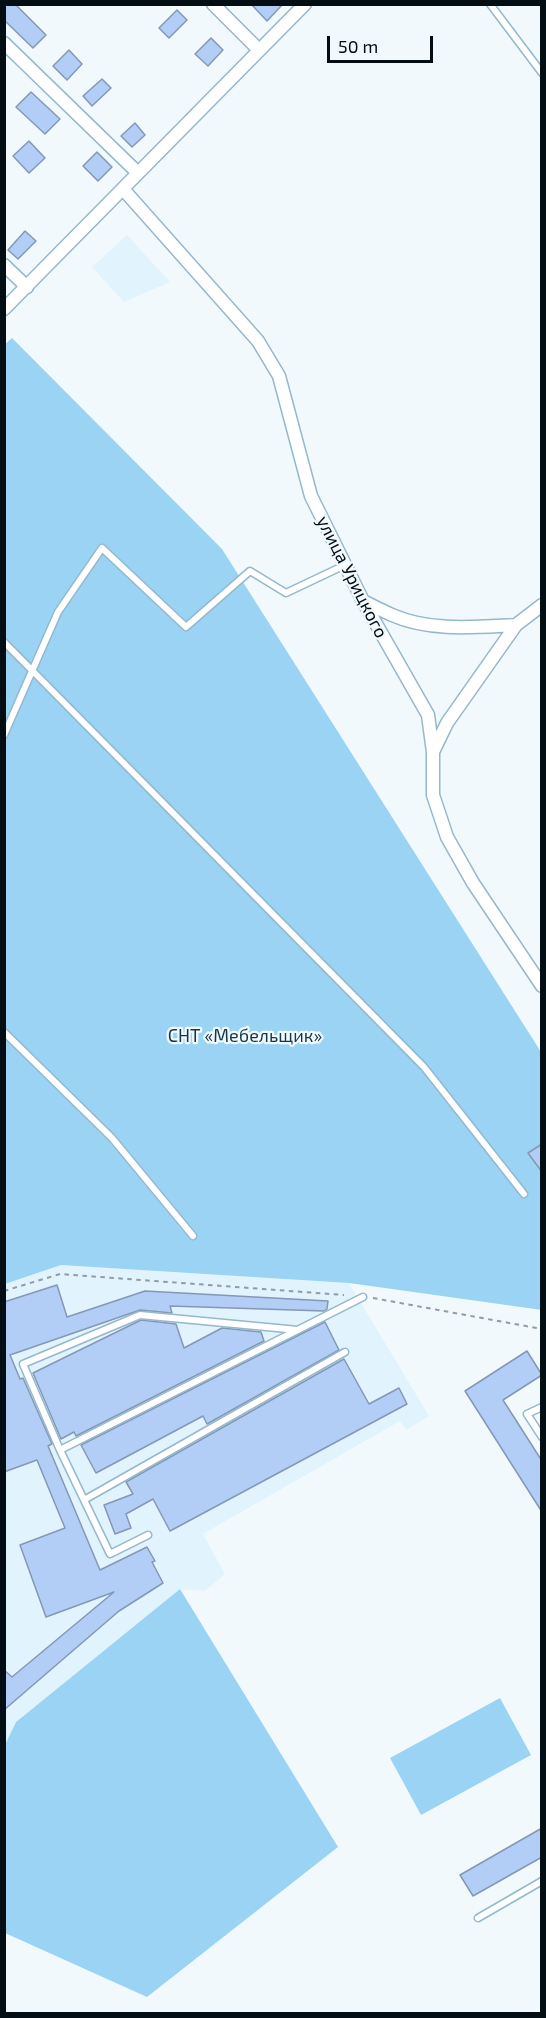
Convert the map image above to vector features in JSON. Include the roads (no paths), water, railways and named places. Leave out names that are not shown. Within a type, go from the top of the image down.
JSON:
[{"type":"street","points":[[213,4],[259,50]]},
{"type":"street","points":[[4,309],[305,4]]},
{"type":"street","points":[[4,43],[138,173]]},
{"type":"street","name":"улица Урицкого","points":[[123,189],[258,340],[279,376],[311,496],[363,601],[428,715],[433,752],[433,795],[447,837],[473,883],[542,986]]},
{"type":"street","points":[[4,265],[27,287]]},
{"type":"street","points":[[363,601],[394,616],[426,624],[462,628],[516,625]]},
{"type":"street","points":[[433,752],[447,723],[516,625],[542,605]]},
{"type":"lane","points":[[490,4],[542,73]]},
{"type":"lane","points":[[4,735],[58,612],[102,548],[186,627],[250,570],[286,593],[346,565]]},
{"type":"lane","points":[[4,642],[424,1067],[524,1194]]},
{"type":"lane","points":[[4,1032],[112,1138],[193,1236]]},
{"type":"lane","points":[[60,1450],[363,1296]]},
{"type":"lane","points":[[148,1534],[110,1554],[60,1450],[23,1364],[140,1315],[298,1330]]},
{"type":"lane","points":[[84,1500],[345,1352]]},
{"type":"lane","points":[[542,1407],[527,1414],[542,1437]]},
{"type":"lane","points":[[478,1918],[542,1881]]},
{"type":"park label","name":"СНТ «Мебельщик»","points":[[245,1036]]}]
